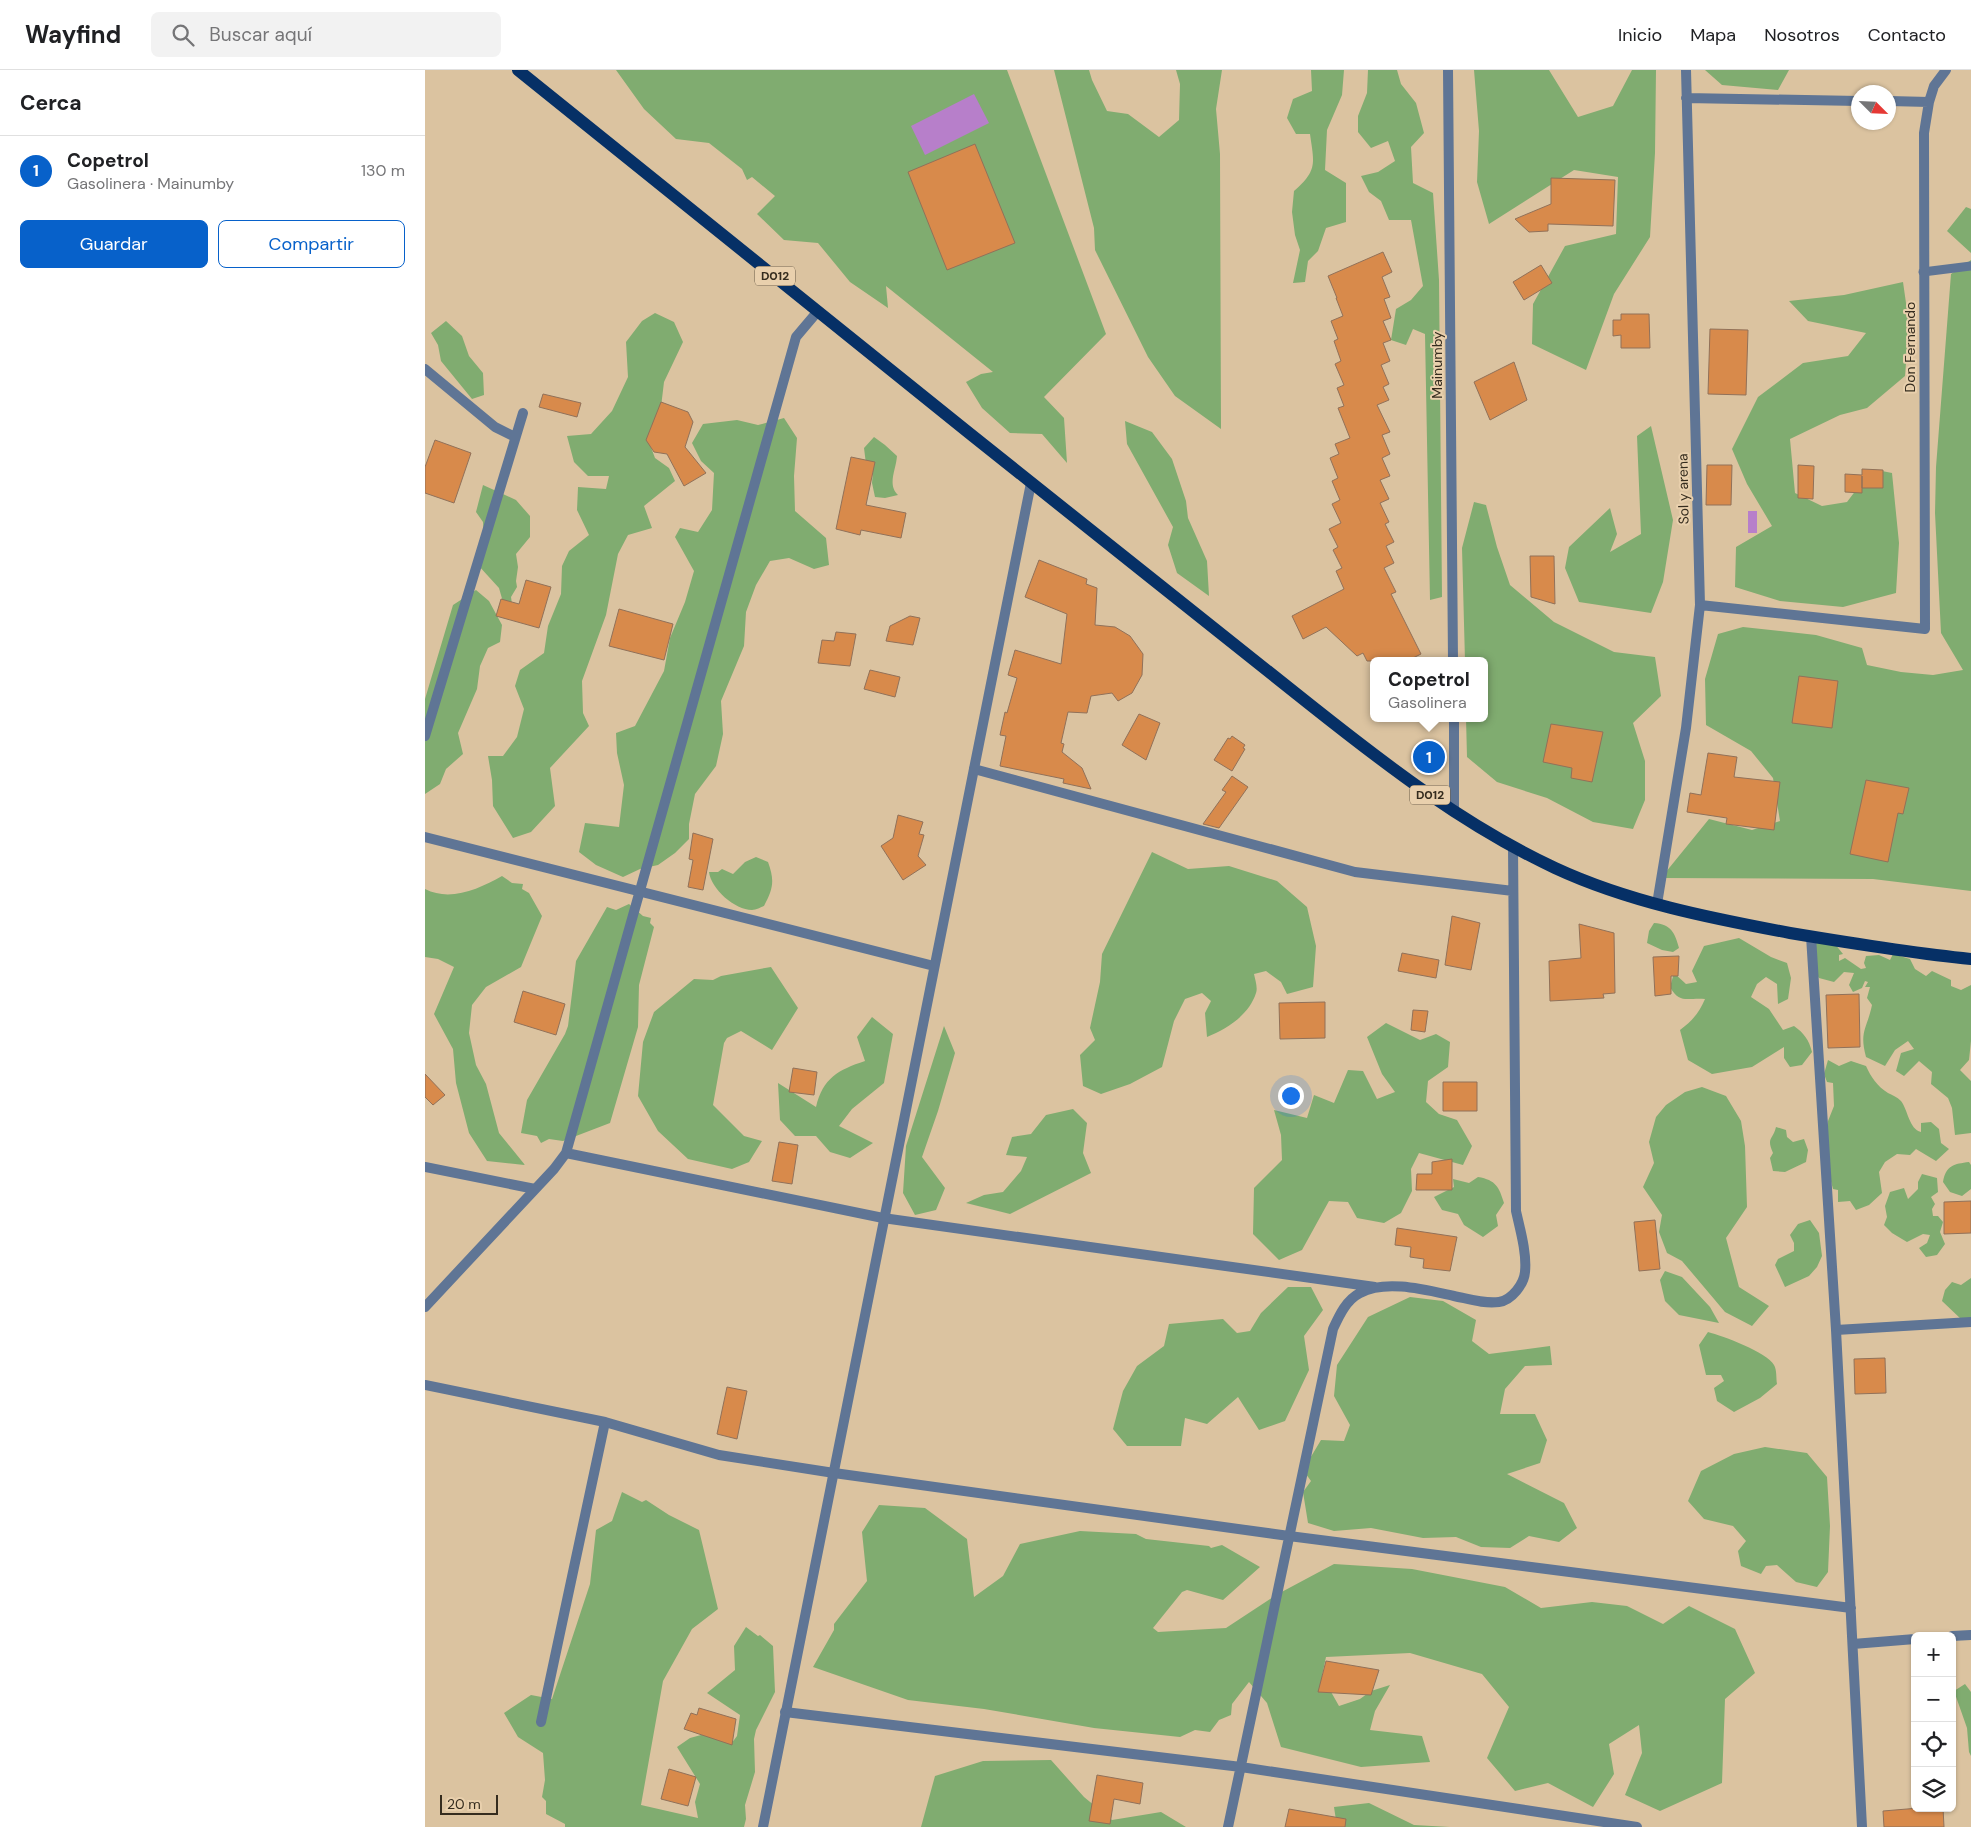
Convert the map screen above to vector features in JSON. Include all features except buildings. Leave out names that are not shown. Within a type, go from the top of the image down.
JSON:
[{"type":"main road","name":"D012","points":[[518,70],[1031,483],[1393,770],[1454,812],[1513,847],[1558,869],[1597,885],[1657,904],[1733,922],[1811,936],[1905,952],[1971,959]]},
{"type":"street","name":"Mainumby","points":[[1448,70],[1453,657]]},
{"type":"street","name":"Sol y arena","points":[[1657,904],[1686,728],[1700,605],[1686,70]]},
{"type":"street","name":"Don Fernando","points":[[1700,605],[1925,629],[1924,133],[1929,102],[1934,86],[1946,70]]},
{"type":"street","points":[[1686,98],[1851,100]]},
{"type":"street","points":[[1896,101],[1929,102]]},
{"type":"street","points":[[425,1308],[566,1153],[796,336],[818,311]]},
{"type":"street","points":[[425,369],[495,427],[515,437]]},
{"type":"street","points":[[425,736],[523,413]]},
{"type":"street","points":[[763,1827],[1031,483]]},
{"type":"street","points":[[1453,722],[1454,812]]},
{"type":"street","points":[[974,769],[1355,872],[1513,891]]},
{"type":"street","points":[[425,837],[934,966]]},
{"type":"street","points":[[566,1153],[883,1218],[1376,1287],[1401,1288],[1444,1294],[1479,1302],[1501,1302],[1517,1292],[1525,1272],[1523,1239],[1515,1211],[1513,847]]},
{"type":"street","points":[[1811,936],[1836,1330],[1862,1827]]},
{"type":"street","points":[[425,1167],[535,1189]]},
{"type":"street","points":[[1229,1827],[1333,1329],[1342,1309],[1358,1294],[1376,1287]]},
{"type":"street","points":[[1836,1330],[1971,1322]]},
{"type":"street","points":[[425,1385],[605,1422],[719,1455],[834,1474],[1289,1536],[1851,1608]]},
{"type":"street","points":[[541,1722],[605,1422]]},
{"type":"street","points":[[1956,1636],[1971,1635]]},
{"type":"street","points":[[1853,1644],[1911,1639]]},
{"type":"street","points":[[785,1712],[1241,1766],[1637,1827]]},
{"type":"lane","points":[[1923,272],[1971,266]]},
{"type":"green space","points":[[616,70],[1007,70],[1106,334],[1044,397],[1064,418],[1067,463],[1042,434],[1010,433],[982,408],[966,382],[981,374],[993,372],[886,286],[888,308],[850,282],[818,243],[784,240],[757,214],[775,196],[752,177],[747,180],[742,169],[709,143],[676,139],[644,109]]},
{"type":"green space","points":[[1054,70],[1089,70],[1107,111],[1128,114],[1159,137],[1179,120],[1180,84],[1176,70],[1222,70],[1216,109],[1220,154],[1221,429],[1175,396],[1148,357],[1095,250],[1094,228]]},
{"type":"green space","points":[[1311,70],[1344,70],[1342,95],[1327,130],[1325,170],[1346,183],[1346,222],[1326,228],[1318,251],[1308,261],[1305,282],[1293,283],[1300,250],[1295,235],[1292,212],[1294,191],[1302,184],[1311,171],[1313,152],[1310,134],[1296,134],[1287,118],[1293,99],[1312,91]]},
{"type":"green space","points":[[1368,70],[1397,70],[1401,84],[1416,103],[1424,133],[1411,147],[1413,183],[1433,193],[1439,280],[1442,597],[1430,600],[1425,334],[1413,329],[1406,345],[1391,340],[1396,309],[1411,300],[1423,286],[1411,220],[1389,220],[1381,201],[1369,192],[1361,176],[1378,172],[1395,161],[1388,141],[1371,148],[1358,132],[1358,116],[1367,93]]},
{"type":"green space","points":[[1474,70],[1549,70],[1578,117],[1613,106],[1632,70],[1656,70],[1655,153],[1650,237],[1614,294],[1586,370],[1532,344],[1533,304],[1565,246],[1616,234],[1618,177],[1574,170],[1489,224],[1477,182],[1479,131]]},
{"type":"green space","points":[[1705,70],[1789,70],[1778,90],[1722,85]]},
{"type":"green space","points":[[1966,207],[1971,209],[1971,253],[1947,231]]},
{"type":"green space","points":[[1971,260],[1971,891],[1873,879],[1661,878],[1709,819],[1752,830],[1780,821],[1773,778],[1751,751],[1706,725],[1705,679],[1718,634],[1743,627],[1816,635],[1862,648],[1867,665],[1901,672],[1933,675],[1963,670],[1941,633],[1935,513],[1936,467],[1951,274]]},
{"type":"green space","points":[[1903,282],[1909,324],[1905,376],[1867,408],[1840,415],[1790,439],[1795,493],[1822,506],[1847,502],[1872,469],[1892,473],[1899,543],[1896,593],[1843,607],[1780,601],[1735,587],[1736,547],[1772,526],[1747,484],[1732,449],[1758,397],[1803,363],[1848,356],[1866,333],[1808,321],[1789,301],[1844,295]]},
{"type":"green space","points":[[655,313],[674,322],[683,342],[664,382],[661,407],[649,442],[655,458],[669,468],[675,481],[644,506],[652,528],[628,535],[618,554],[606,615],[582,681],[583,713],[589,726],[550,768],[555,806],[531,832],[513,838],[493,806],[492,780],[488,756],[503,756],[517,737],[524,709],[515,686],[520,670],[544,653],[548,626],[561,594],[562,566],[569,551],[589,535],[577,510],[578,487],[606,489],[609,476],[588,476],[574,462],[567,436],[591,434],[612,411],[628,377],[626,342],[642,321]]},
{"type":"green space","points":[[446,321],[462,336],[469,356],[483,373],[484,395],[472,399],[441,361],[438,345],[431,333]]},
{"type":"green space","points":[[784,418],[797,438],[794,476],[795,511],[826,538],[829,565],[814,569],[789,558],[770,561],[756,585],[746,612],[744,646],[721,701],[723,734],[716,766],[695,794],[689,824],[689,839],[675,853],[658,865],[640,869],[623,877],[596,865],[579,852],[585,823],[619,827],[624,785],[617,753],[616,733],[635,726],[664,671],[670,638],[685,602],[694,571],[675,537],[680,528],[698,532],[712,510],[714,473],[701,461],[692,443],[703,424],[737,420],[758,425]]},
{"type":"green space","points":[[1125,421],[1152,432],[1172,459],[1186,501],[1188,518],[1207,561],[1209,596],[1177,573],[1168,545],[1173,527],[1127,444]]},
{"type":"green space","points":[[1651,426],[1673,520],[1663,582],[1651,613],[1579,602],[1565,568],[1569,547],[1610,508],[1617,534],[1610,552],[1641,534],[1637,436]]},
{"type":"green space","points":[[874,437],[897,456],[893,487],[898,495],[885,498],[875,497],[872,483],[873,472],[866,464],[864,448]]},
{"type":"green space","points":[[483,485],[516,500],[530,516],[530,537],[516,554],[518,567],[517,587],[511,597],[512,604],[503,602],[499,588],[478,565],[484,542],[483,522],[476,512]]},
{"type":"green space","points":[[1474,502],[1486,505],[1497,547],[1510,585],[1554,622],[1614,652],[1655,657],[1661,696],[1633,723],[1645,761],[1645,800],[1633,829],[1593,822],[1547,798],[1497,782],[1467,757],[1466,722],[1488,722],[1488,657],[1465,657],[1462,548]]},
{"type":"green space","points":[[476,590],[489,601],[502,625],[500,642],[488,648],[480,666],[477,689],[458,733],[463,754],[446,769],[440,784],[425,794],[425,699],[453,605]]},
{"type":"green space","points":[[1152,852],[1188,869],[1229,866],[1277,881],[1307,907],[1316,946],[1313,987],[1287,994],[1281,982],[1266,971],[1254,974],[1257,991],[1248,1008],[1222,1030],[1207,1037],[1205,1013],[1211,1001],[1202,993],[1185,999],[1174,1021],[1162,1067],[1130,1084],[1101,1094],[1083,1086],[1080,1055],[1095,1040],[1090,1028],[1100,982],[1102,954]]},
{"type":"green space","points":[[756,857],[768,862],[772,875],[772,885],[764,906],[752,910],[745,909],[731,902],[719,891],[714,885],[709,872],[718,872],[722,869],[733,874],[745,862]]},
{"type":"green space","points":[[502,876],[512,883],[523,884],[522,889],[529,893],[542,916],[521,967],[486,987],[472,1005],[469,1033],[476,1065],[486,1084],[499,1133],[525,1165],[487,1161],[469,1133],[456,1083],[453,1049],[434,1014],[454,967],[438,959],[425,957],[425,889],[435,893],[454,894],[474,889]]},
{"type":"green space","points":[[629,904],[643,916],[651,918],[650,923],[654,927],[639,985],[638,1027],[610,1123],[563,1141],[549,1139],[541,1143],[537,1136],[521,1133],[527,1100],[568,1026],[576,961],[607,907],[616,910]]},
{"type":"green space","points":[[1654,923],[1665,925],[1671,930],[1679,948],[1673,952],[1662,950],[1647,943],[1649,931]]},
{"type":"green space","points":[[1739,938],[1771,957],[1787,963],[1791,978],[1788,999],[1778,1004],[1777,984],[1766,977],[1757,984],[1751,997],[1769,1009],[1783,1030],[1794,1026],[1806,1037],[1812,1052],[1802,1065],[1790,1067],[1784,1058],[1784,1047],[1752,1067],[1712,1074],[1688,1060],[1680,1030],[1695,1016],[1705,999],[1685,999],[1677,996],[1670,987],[1674,973],[1686,984],[1697,982],[1692,971],[1704,946]]},
{"type":"green space","points":[[1824,941],[1835,944],[1843,954],[1839,955],[1839,961],[1845,958],[1861,969],[1866,968],[1864,963],[1866,956],[1879,955],[1890,960],[1893,954],[1910,959],[1915,969],[1926,976],[1932,971],[1951,980],[1951,986],[1961,990],[1971,985],[1969,1060],[1960,1070],[1971,1081],[1971,1133],[1955,1135],[1952,1108],[1948,1098],[1931,1084],[1932,1072],[1919,1061],[1904,1076],[1896,1071],[1901,1053],[1914,1049],[1908,1041],[1895,1050],[1885,1066],[1866,1057],[1863,1041],[1872,1005],[1867,998],[1870,987],[1865,987],[1868,982],[1865,981],[1862,988],[1853,992],[1849,985],[1854,973],[1844,972],[1834,982],[1819,978],[1809,963],[1807,944]]},
{"type":"green space","points":[[771,967],[798,1008],[772,1050],[741,1031],[727,1038],[724,1043],[713,1105],[744,1136],[762,1141],[749,1162],[732,1169],[688,1159],[658,1131],[638,1096],[643,1042],[654,1012],[694,979],[713,980],[721,976]]},
{"type":"green space","points":[[872,1017],[893,1034],[884,1083],[852,1109],[839,1126],[873,1143],[850,1158],[830,1152],[816,1136],[795,1136],[780,1120],[778,1083],[816,1107],[823,1089],[833,1076],[865,1061],[857,1037]]},
{"type":"green space","points":[[1386,1023],[1420,1040],[1436,1034],[1450,1042],[1448,1067],[1428,1081],[1426,1102],[1439,1114],[1457,1120],[1472,1146],[1463,1165],[1419,1153],[1411,1169],[1412,1191],[1401,1213],[1384,1223],[1357,1218],[1348,1202],[1329,1201],[1302,1250],[1279,1260],[1253,1234],[1254,1188],[1282,1160],[1281,1135],[1274,1110],[1307,1118],[1314,1095],[1334,1103],[1348,1070],[1363,1071],[1377,1099],[1395,1092],[1382,1074],[1367,1037]]},
{"type":"green space","points":[[944,1026],[955,1053],[922,1157],[945,1188],[936,1210],[915,1215],[903,1193],[906,1146]]},
{"type":"green space","points":[[1828,1060],[1839,1066],[1851,1061],[1866,1066],[1872,1078],[1884,1090],[1901,1101],[1911,1123],[1917,1130],[1921,1132],[1921,1123],[1931,1122],[1939,1129],[1941,1143],[1949,1149],[1936,1161],[1916,1149],[1910,1155],[1897,1154],[1885,1162],[1879,1172],[1882,1193],[1869,1205],[1856,1210],[1850,1201],[1838,1202],[1838,1190],[1833,1189],[1827,1166],[1828,1121],[1834,1106],[1833,1083],[1827,1082],[1824,1074]]},
{"type":"green space","points":[[1702,1087],[1726,1096],[1741,1121],[1745,1146],[1747,1207],[1726,1238],[1739,1287],[1769,1306],[1752,1326],[1725,1312],[1682,1261],[1667,1253],[1659,1232],[1662,1215],[1643,1187],[1654,1163],[1649,1142],[1656,1117],[1666,1105],[1685,1092]]},
{"type":"green space","points":[[1073,1109],[1087,1123],[1083,1153],[1091,1173],[1010,1214],[966,1203],[984,1195],[1003,1192],[1021,1171],[1027,1157],[1006,1155],[1012,1137],[1031,1134],[1046,1115]]},
{"type":"green space","points":[[1776,1127],[1786,1130],[1787,1137],[1793,1142],[1804,1139],[1808,1150],[1806,1162],[1785,1172],[1773,1171],[1770,1158],[1773,1153],[1770,1141]]},
{"type":"green space","points":[[1969,1162],[1971,1165],[1971,1189],[1962,1196],[1950,1192],[1943,1182],[1946,1172],[1951,1166]]},
{"type":"green space","points":[[1922,1174],[1937,1178],[1938,1192],[1931,1197],[1935,1204],[1932,1209],[1933,1216],[1938,1216],[1943,1222],[1940,1232],[1945,1244],[1937,1255],[1926,1257],[1919,1248],[1927,1243],[1930,1235],[1923,1234],[1907,1242],[1892,1233],[1884,1225],[1887,1217],[1885,1206],[1890,1192],[1904,1188],[1908,1199],[1918,1189],[1918,1182]]},
{"type":"green space","points":[[1478,1177],[1489,1180],[1496,1185],[1504,1203],[1496,1215],[1498,1226],[1483,1237],[1464,1225],[1458,1214],[1442,1210],[1434,1197],[1454,1187],[1453,1179],[1469,1183]]},
{"type":"green space","points":[[1810,1220],[1819,1233],[1822,1256],[1817,1267],[1809,1276],[1785,1287],[1775,1265],[1778,1259],[1794,1251],[1794,1243],[1790,1235],[1798,1224]]},
{"type":"green space","points":[[1665,1271],[1682,1277],[1710,1307],[1719,1323],[1679,1315],[1665,1301],[1660,1280]]},
{"type":"green space","points":[[1971,1278],[1971,1318],[1962,1320],[1942,1301],[1945,1290],[1952,1282],[1961,1285]]},
{"type":"green space","points":[[1288,1287],[1311,1287],[1323,1310],[1304,1336],[1309,1370],[1285,1421],[1259,1430],[1238,1397],[1207,1424],[1185,1418],[1181,1446],[1127,1446],[1113,1429],[1123,1391],[1137,1366],[1164,1346],[1169,1324],[1223,1319],[1237,1333],[1250,1331],[1261,1313]]},
{"type":"green space","points":[[1410,1297],[1443,1301],[1476,1320],[1472,1341],[1489,1354],[1550,1346],[1552,1365],[1525,1366],[1505,1389],[1500,1414],[1535,1414],[1547,1440],[1540,1463],[1507,1474],[1564,1503],[1577,1528],[1559,1542],[1529,1536],[1510,1548],[1481,1547],[1456,1537],[1423,1538],[1371,1528],[1334,1531],[1308,1523],[1303,1492],[1311,1481],[1303,1470],[1321,1440],[1344,1441],[1350,1425],[1334,1396],[1337,1365],[1368,1317]]},
{"type":"green space","points":[[1708,1332],[1744,1345],[1770,1360],[1775,1367],[1777,1384],[1760,1398],[1734,1412],[1717,1401],[1714,1388],[1724,1381],[1721,1375],[1706,1375],[1699,1345]]},
{"type":"green space","points":[[1765,1447],[1807,1453],[1827,1477],[1830,1526],[1828,1572],[1817,1587],[1796,1582],[1777,1565],[1766,1566],[1761,1574],[1741,1566],[1738,1551],[1746,1541],[1733,1526],[1704,1519],[1688,1501],[1701,1471],[1734,1454]]},
{"type":"green space","points":[[622,1492],[642,1502],[646,1500],[669,1515],[699,1530],[718,1609],[692,1629],[663,1681],[641,1805],[698,1818],[695,1802],[700,1784],[677,1747],[690,1738],[712,1732],[731,1744],[737,1736],[740,1715],[707,1693],[735,1670],[734,1646],[746,1627],[758,1636],[760,1635],[773,1646],[775,1692],[756,1730],[754,1739],[755,1772],[745,1805],[746,1819],[744,1827],[565,1827],[565,1824],[546,1814],[546,1801],[542,1797],[545,1780],[543,1753],[518,1737],[504,1713],[531,1695],[552,1699],[590,1584],[596,1530],[612,1521]]},
{"type":"green space","points":[[879,1505],[925,1508],[967,1539],[974,1597],[1003,1576],[1020,1544],[1080,1531],[1136,1534],[1146,1539],[1209,1546],[1211,1548],[1222,1545],[1260,1567],[1223,1600],[1187,1590],[1182,1592],[1153,1628],[1158,1632],[1226,1628],[1276,1595],[1334,1564],[1412,1569],[1505,1587],[1541,1608],[1592,1602],[1627,1606],[1663,1624],[1689,1606],[1735,1629],[1755,1673],[1725,1699],[1722,1783],[1660,1811],[1625,1795],[1642,1753],[1639,1725],[1609,1744],[1614,1774],[1593,1807],[1548,1783],[1515,1791],[1487,1758],[1509,1707],[1482,1674],[1410,1653],[1326,1657],[1322,1676],[1339,1706],[1360,1699],[1371,1691],[1390,1685],[1375,1711],[1370,1730],[1422,1736],[1430,1762],[1361,1767],[1281,1747],[1267,1703],[1249,1682],[1232,1704],[1231,1715],[1219,1720],[1210,1732],[1195,1730],[1180,1737],[1094,1728],[984,1709],[908,1700],[813,1667],[834,1630],[834,1624],[867,1581],[862,1532]]},
{"type":"green space","points":[[1965,1684],[1971,1692],[1971,1756],[1967,1728],[1956,1697],[1956,1690]]},
{"type":"green space","points":[[1051,1760],[1084,1797],[1112,1820],[1161,1812],[1186,1827],[921,1827],[935,1776],[983,1761]]},
{"type":"green space","points":[[1369,1803],[1414,1825],[1450,1827],[1337,1827],[1334,1807]]},
{"type":"shaded area","points":[[974,94],[989,123],[925,155],[911,126]]},
{"type":"shaded area","points":[[1748,511],[1757,511],[1757,533],[1748,533]]},
{"type":"place","name":"Copetrol","points":[[1429,757]]}]
